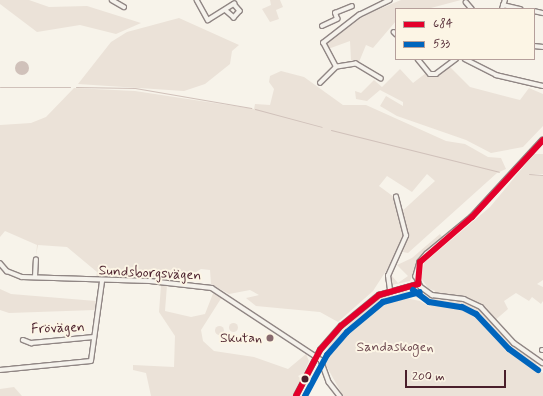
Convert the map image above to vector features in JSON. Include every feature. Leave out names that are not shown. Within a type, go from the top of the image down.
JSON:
[{"type":"street","points":[[112,0],[124,7]]},
{"type":"street","points":[[197,0],[206,19],[212,20],[226,11]]},
{"type":"street","points":[[336,67],[323,43],[343,28],[390,0]]},
{"type":"street","points":[[502,7],[505,0]]},
{"type":"street","points":[[466,2],[471,8]]},
{"type":"street","points":[[343,28],[335,13],[352,6]]},
{"type":"street","points":[[322,26],[338,19]]},
{"type":"street","points":[[419,60],[430,74],[436,74],[455,60]]},
{"type":"street","points":[[468,60],[487,72],[543,86]]},
{"type":"street","points":[[320,83],[336,67],[356,64],[381,79]]},
{"type":"street","points":[[418,284],[420,262],[472,217],[543,140]]},
{"type":"street","points":[[390,290],[388,276],[406,236],[396,196]]},
{"type":"street","points":[[35,277],[36,260]]},
{"type":"street","name":"Sundsborgsvägen","points":[[0,263],[13,274],[35,277],[102,282],[150,281],[212,288],[325,364],[330,382],[340,396]]},
{"type":"street","points":[[0,370],[91,361],[102,282]]},
{"type":"street","points":[[296,396],[316,357],[349,319],[373,299],[390,290],[418,284]]},
{"type":"street","points":[[418,284],[432,295],[464,299],[481,307],[514,343],[543,362]]},
{"type":"street","name":"Frövägen","points":[[23,340],[31,343],[94,337]]},
{"type":"green space","points":[[0,0],[29,0],[49,7],[87,6],[141,23],[116,34],[80,25],[37,32],[0,4]]},
{"type":"green space","points":[[270,0],[280,0],[283,7],[276,10],[279,19],[270,22],[262,9],[271,5]]},
{"type":"green space","points":[[401,0],[461,0],[431,8],[395,8],[395,22],[373,48],[366,45],[359,62],[351,60],[350,41],[328,49],[328,42],[365,15]]},
{"type":"green space","points":[[179,18],[239,45],[232,51],[230,64],[205,84],[184,91],[78,84],[111,42],[127,32]]},
{"type":"green space","points":[[450,67],[470,87],[520,100],[529,88],[543,94],[543,126],[523,147],[491,153],[466,140],[397,116],[380,106],[386,96],[403,106],[403,102],[380,90],[367,101],[356,99],[355,91],[361,93],[374,80],[382,87],[400,69],[413,83],[426,73],[436,76]]},
{"type":"green space","points":[[281,71],[304,77],[343,105],[366,105],[446,141],[465,144],[488,157],[501,158],[506,169],[497,173],[408,253],[403,252],[406,240],[373,291],[338,322],[320,312],[256,306],[246,298],[259,295],[250,290],[229,294],[211,284],[210,270],[201,269],[185,279],[146,277],[96,279],[97,272],[67,247],[38,245],[36,256],[37,245],[5,231],[0,237],[0,125],[31,123],[46,117],[74,88],[135,91],[254,109],[255,104],[270,105],[274,89],[269,82],[270,76]],"holes":[[[427,174],[435,181],[399,214],[394,197],[379,186],[387,176],[412,192]]]},
{"type":"green space","name":"Sandaskogen","points":[[534,154],[543,154],[543,174],[528,174],[543,176],[543,280],[537,284],[543,287],[543,301],[541,304],[532,297],[529,301],[516,293],[504,301],[508,309],[493,322],[510,343],[539,363],[531,367],[543,373],[543,396],[343,396],[322,358],[332,340],[377,299],[391,295],[420,301],[433,309],[419,298],[393,292],[412,291],[434,299],[435,291],[428,288],[421,278],[424,263],[490,207]]},
{"type":"green space","points":[[440,234],[443,238],[420,258],[410,281],[392,285],[392,276],[398,283],[408,276],[397,265],[412,258]]},
{"type":"green space","points":[[161,285],[167,285],[165,311],[191,317],[205,314],[214,291],[222,297],[201,330],[203,341],[214,351],[254,357],[288,369],[306,354],[309,361],[304,373],[298,376],[301,379],[293,396],[151,396],[146,373],[133,370],[133,365],[174,367],[175,336],[159,312]]},
{"type":"green space","points":[[0,289],[11,294],[96,301],[95,310],[9,313],[0,310]]},
{"type":"green space","points":[[233,322],[238,327],[233,332],[228,327]]},
{"type":"green space","points":[[219,325],[224,330],[219,335],[214,330]]},
{"type":"green space","points":[[14,387],[22,396],[0,396],[0,389]]},
{"type":"shaded area","points":[[22,61],[27,63],[29,68],[27,73],[22,75],[17,73],[15,68],[17,63]]},
{"type":"waterway","points":[[0,87],[70,87]]},
{"type":"waterway","points":[[76,87],[135,88],[251,108]]},
{"type":"waterway","points":[[255,109],[322,127]]},
{"type":"waterway","points":[[331,130],[499,172]]},
{"type":"waterway","points":[[529,174],[543,175]]},
{"type":"transit line","name":"684","points":[[418,284],[420,262],[472,217],[543,140]]},
{"type":"transit line","name":"684","points":[[296,396],[320,350],[341,326],[379,295],[418,284]]},
{"type":"transit line","name":"533","points":[[413,290],[429,302],[462,307],[476,314],[509,349],[538,370]]},
{"type":"transit line","name":"533","points":[[305,396],[327,355],[347,332],[383,302],[420,292]]},
{"type":"place","name":"Skutan","points":[[270,338]]}]
